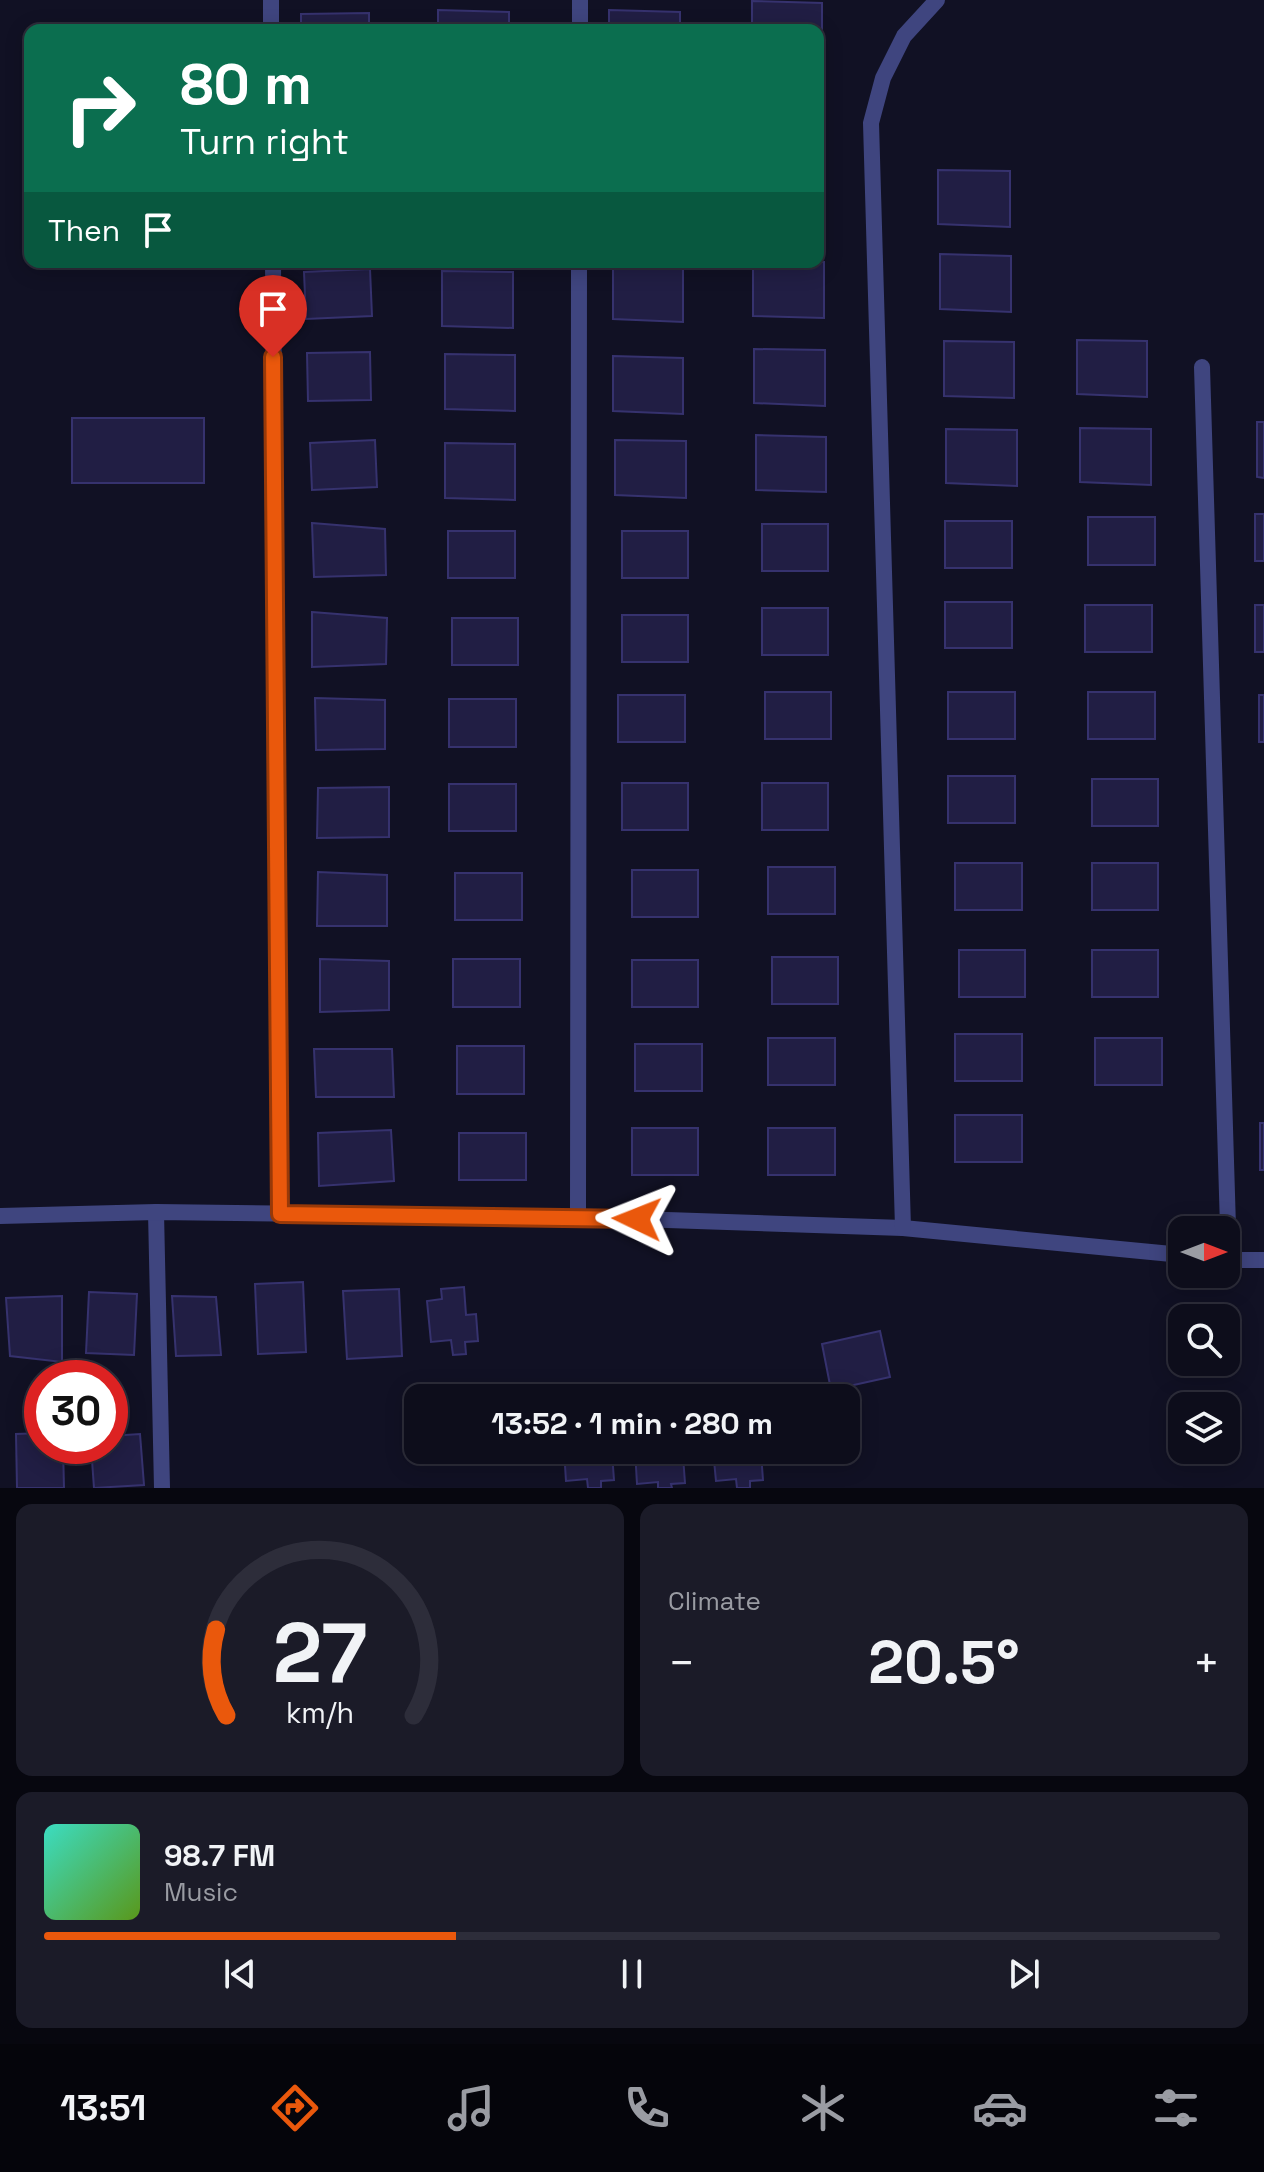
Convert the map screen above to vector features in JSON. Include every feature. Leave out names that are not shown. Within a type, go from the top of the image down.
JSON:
[{"type":"street","points":[[271,0],[271,24]]},
{"type":"street","points":[[580,0],[580,24]]},
{"type":"street","points":[[903,1228],[871,123],[883,78],[904,36],[937,0]]},
{"type":"street","points":[[273,268],[280,1214]]},
{"type":"street","points":[[578,1217],[579,268]]},
{"type":"street","points":[[1202,367],[1226,1216]]},
{"type":"street","points":[[0,1216],[156,1212],[578,1217],[903,1228],[1168,1254]]},
{"type":"street","points":[[156,1212],[162,1488]]},
{"type":"street","points":[[1240,1260],[1264,1260]]},
{"type":"building","points":[[752,1],[822,3],[822,24],[752,24]]},
{"type":"building","points":[[438,10],[509,12],[509,24],[438,24]]},
{"type":"building","points":[[609,10],[680,12],[680,24],[609,24]]},
{"type":"building","points":[[369,13],[369,24],[301,24],[301,14]]},
{"type":"building","points":[[938,170],[1010,171],[1010,227],[938,224]]},
{"type":"building","points":[[940,254],[1011,256],[1011,312],[940,309]]},
{"type":"building","points":[[613,268],[683,268],[683,322],[613,319]]},
{"type":"building","points":[[753,268],[824,268],[824,318],[753,316]]},
{"type":"building","points":[[370,269],[372,316],[306,319],[304,272]]},
{"type":"building","points":[[442,271],[513,272],[513,328],[442,326]]},
{"type":"building","points":[[1077,340],[1147,341],[1147,397],[1077,394]]},
{"type":"building","points":[[944,341],[1014,342],[1014,398],[944,396]]},
{"type":"building","points":[[754,349],[825,350],[825,406],[754,403]]},
{"type":"building","points":[[370,352],[371,400],[308,401],[307,353]]},
{"type":"building","points":[[445,354],[515,355],[515,411],[445,409]]},
{"type":"building","points":[[613,356],[683,358],[683,414],[613,411]]},
{"type":"building","points":[[72,418],[204,418],[204,483],[72,483]]},
{"type":"building","points":[[1257,422],[1264,422],[1264,478],[1257,477]]},
{"type":"building","points":[[1080,428],[1151,429],[1151,485],[1080,482]]},
{"type":"building","points":[[946,429],[1017,430],[1017,486],[946,483]]},
{"type":"building","points":[[756,435],[826,437],[826,492],[756,490]]},
{"type":"building","points":[[375,440],[377,487],[312,490],[310,443]]},
{"type":"building","points":[[615,440],[686,441],[686,498],[615,495]]},
{"type":"building","points":[[445,443],[515,444],[515,500],[445,498]]},
{"type":"building","points":[[1255,514],[1264,514],[1264,561],[1255,561]]},
{"type":"building","points":[[1088,517],[1155,517],[1155,565],[1088,565]]},
{"type":"building","points":[[945,521],[1012,521],[1012,568],[945,568]]},
{"type":"building","points":[[312,523],[385,529],[386,575],[314,577]]},
{"type":"building","points":[[762,524],[828,524],[828,571],[762,571]]},
{"type":"building","points":[[448,531],[515,531],[515,578],[448,578]]},
{"type":"building","points":[[622,531],[688,531],[688,578],[622,578]]},
{"type":"building","points":[[945,602],[1012,602],[1012,648],[945,648]]},
{"type":"building","points":[[1085,605],[1152,605],[1152,652],[1085,652]]},
{"type":"building","points":[[1255,605],[1264,605],[1264,652],[1255,652]]},
{"type":"building","points":[[762,608],[828,608],[828,655],[762,655]]},
{"type":"building","points":[[312,612],[387,618],[386,664],[312,667]]},
{"type":"building","points":[[622,615],[688,615],[688,662],[622,662]]},
{"type":"building","points":[[452,618],[518,618],[518,665],[452,665]]},
{"type":"building","points":[[765,692],[831,692],[831,739],[765,739]]},
{"type":"building","points":[[948,692],[1015,692],[1015,739],[948,739]]},
{"type":"building","points":[[1088,692],[1155,692],[1155,739],[1088,739]]},
{"type":"building","points":[[618,695],[685,695],[685,742],[618,742]]},
{"type":"building","points":[[1259,695],[1264,695],[1264,742],[1259,742]]},
{"type":"building","points":[[315,698],[385,700],[385,749],[316,750]]},
{"type":"building","points":[[449,699],[516,699],[516,747],[449,747]]},
{"type":"building","points":[[948,776],[1015,776],[1015,823],[948,823]]},
{"type":"building","points":[[1092,779],[1158,779],[1158,826],[1092,826]]},
{"type":"building","points":[[622,783],[688,783],[688,830],[622,830]]},
{"type":"building","points":[[762,783],[828,783],[828,830],[762,830]]},
{"type":"building","points":[[449,784],[516,784],[516,831],[449,831]]},
{"type":"building","points":[[389,787],[389,837],[317,838],[318,788]]},
{"type":"building","points":[[955,863],[1022,863],[1022,910],[955,910]]},
{"type":"building","points":[[1092,863],[1158,863],[1158,910],[1092,910]]},
{"type":"building","points":[[768,867],[835,867],[835,914],[768,914]]},
{"type":"building","points":[[632,870],[698,870],[698,917],[632,917]]},
{"type":"building","points":[[318,872],[387,875],[387,926],[317,926]]},
{"type":"building","points":[[455,873],[522,873],[522,920],[455,920]]},
{"type":"building","points":[[959,950],[1025,950],[1025,997],[959,997]]},
{"type":"building","points":[[1092,950],[1158,950],[1158,997],[1092,997]]},
{"type":"building","points":[[772,957],[838,957],[838,1004],[772,1004]]},
{"type":"building","points":[[320,959],[389,961],[389,1010],[320,1012]]},
{"type":"building","points":[[453,959],[520,959],[520,1007],[453,1007]]},
{"type":"building","points":[[632,960],[698,960],[698,1007],[632,1007]]},
{"type":"building","points":[[955,1034],[1022,1034],[1022,1081],[955,1081]]},
{"type":"building","points":[[768,1038],[835,1038],[835,1085],[768,1085]]},
{"type":"building","points":[[1095,1038],[1162,1038],[1162,1085],[1095,1085]]},
{"type":"building","points":[[635,1044],[702,1044],[702,1091],[635,1091]]},
{"type":"building","points":[[457,1046],[524,1046],[524,1094],[457,1094]]},
{"type":"building","points":[[314,1049],[392,1049],[394,1097],[316,1097]]},
{"type":"building","points":[[955,1115],[1022,1115],[1022,1162],[955,1162]]},
{"type":"building","points":[[1260,1123],[1264,1123],[1264,1170],[1260,1170]]},
{"type":"building","points":[[632,1128],[698,1128],[698,1175],[632,1175]]},
{"type":"building","points":[[768,1128],[835,1128],[835,1175],[768,1175]]},
{"type":"building","points":[[391,1130],[394,1181],[319,1186],[318,1133]]},
{"type":"building","points":[[459,1133],[526,1133],[526,1180],[459,1180]]},
{"type":"building","points":[[303,1282],[306,1352],[258,1354],[255,1284]]},
{"type":"building","points":[[464,1287],[466,1315],[476,1314],[478,1341],[465,1342],[466,1354],[453,1355],[451,1340],[431,1342],[427,1301],[442,1299],[441,1289]]},
{"type":"building","points":[[399,1289],[402,1356],[347,1359],[343,1291]]},
{"type":"building","points":[[89,1292],[137,1294],[134,1355],[86,1353]]},
{"type":"building","points":[[62,1296],[62,1360],[10,1356],[6,1298]]},
{"type":"building","points":[[172,1296],[216,1297],[221,1355],[176,1356]]},
{"type":"building","points":[[880,1331],[890,1377],[858,1384],[830,1384],[822,1344]]},
{"type":"building","points":[[16,1434],[24,1434],[24,1464],[63,1464],[64,1488],[17,1488]]},
{"type":"building","points":[[140,1434],[144,1485],[94,1488],[92,1464],[128,1464],[128,1435]]},
{"type":"building","points":[[565,1464],[613,1464],[614,1480],[601,1481],[601,1488],[588,1488],[587,1479],[566,1481]]},
{"type":"building","points":[[636,1464],[684,1464],[685,1483],[671,1484],[672,1488],[658,1488],[658,1482],[637,1484]]},
{"type":"building","points":[[714,1464],[762,1464],[763,1480],[750,1481],[750,1488],[737,1488],[736,1479],[716,1481]]},
{"type":"route","points":[[273,357],[280,1214],[637,1219]]}]
